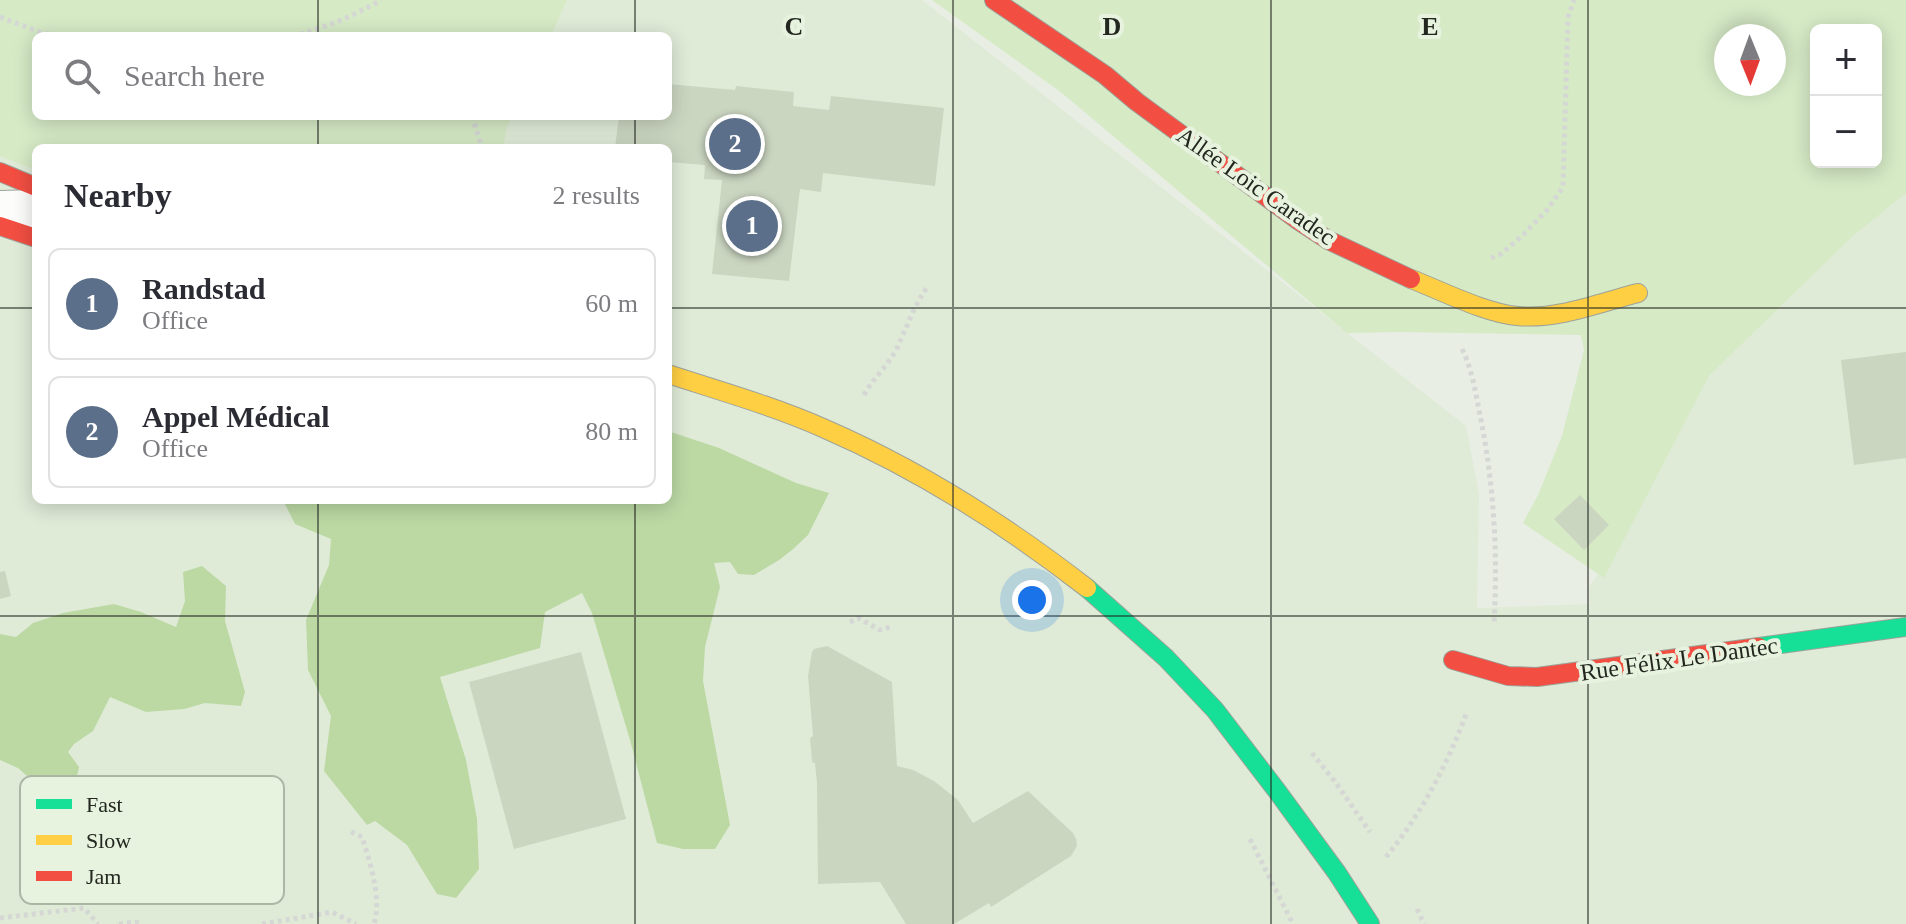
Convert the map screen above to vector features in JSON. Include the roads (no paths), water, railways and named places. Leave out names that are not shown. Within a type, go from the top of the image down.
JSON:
[{"type":"street","name":"Allée Loic Caradec","points":[[994,0],[1105,75],[1299,221],[1356,254],[1464,300],[1513,316],[1534,317],[1583,309],[1638,293]]},
{"type":"street","points":[[0,172],[32,185]]},
{"type":"street","points":[[0,211],[32,210]]},
{"type":"street","points":[[0,226],[32,237]]},
{"type":"street","points":[[672,375],[825,429],[909,470],[1009,530],[1082,584],[1166,660],[1218,714],[1253,757],[1370,924]]},
{"type":"street","name":"Rue Félix Le Dantec","points":[[1453,660],[1508,676],[1552,676],[1906,627]]},
{"type":"street","points":[[1287,804],[1314,871]]},
{"type":"place","name":"Appel Médical","points":[[735,144]]},
{"type":"place","name":"Randstad","points":[[752,226]]}]
